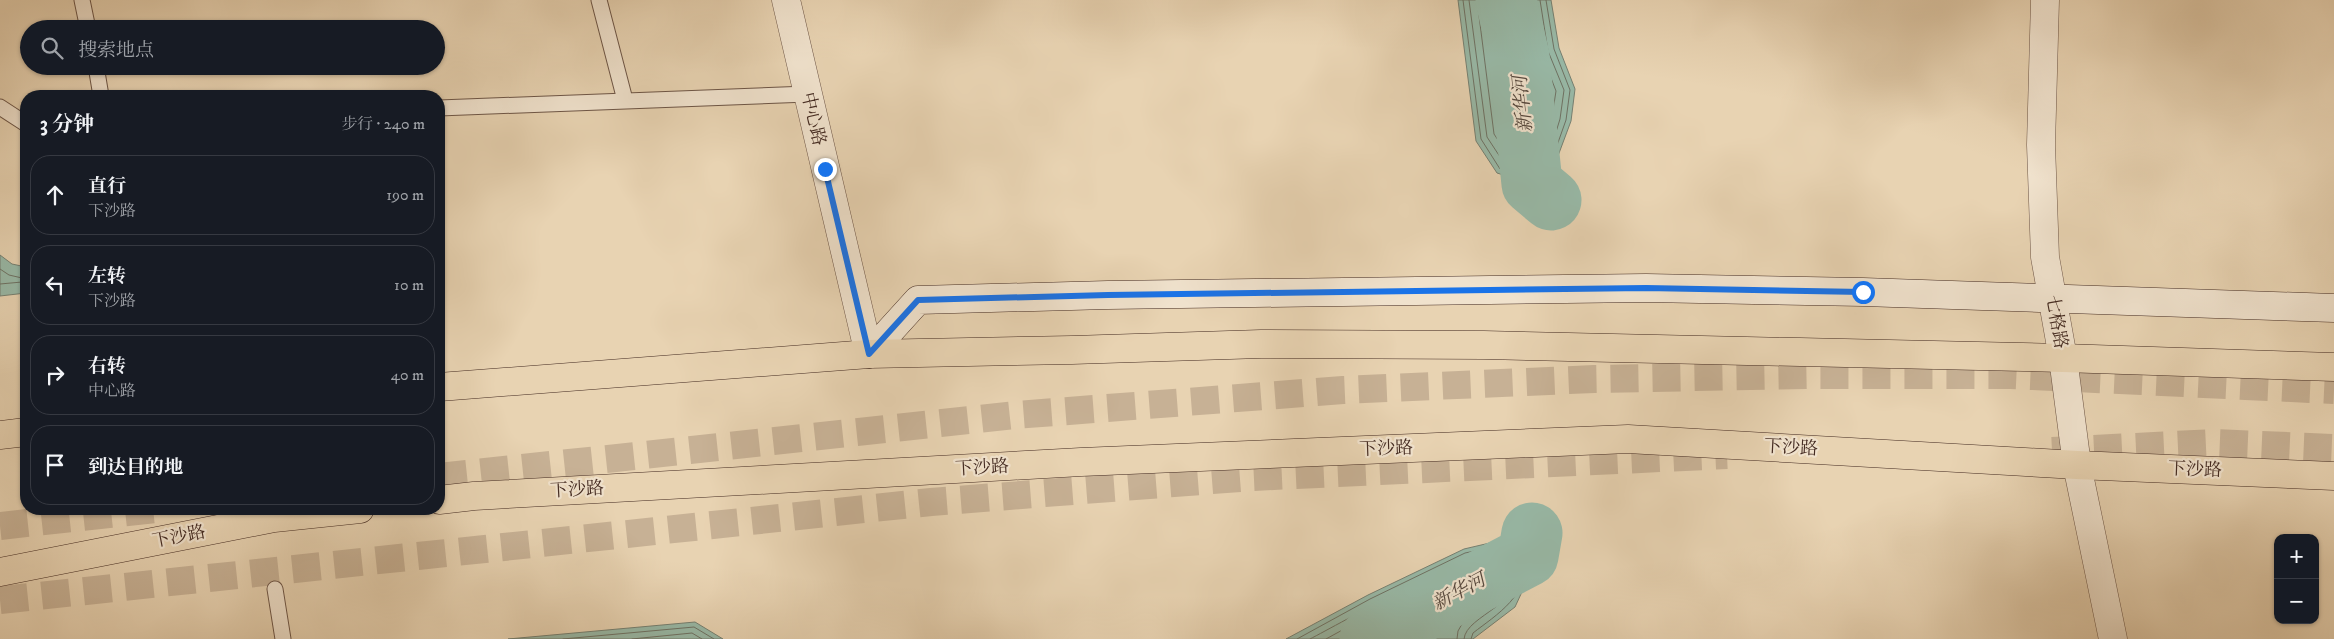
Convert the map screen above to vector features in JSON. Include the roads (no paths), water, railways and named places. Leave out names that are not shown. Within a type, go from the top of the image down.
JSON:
[{"type":"main road","name":"中心路","points":[[786,0],[869,354]]},
{"type":"main road","name":"七格路","points":[[2045,0],[2041,145],[2045,257],[2063,358],[2077,465],[2113,639]]},
{"type":"main road","points":[[869,354],[918,300],[1108,295],[1646,288],[2052,298],[2334,308]]},
{"type":"main road","points":[[445,387],[869,354],[1271,344],[1484,345],[2063,358],[2334,367]]},
{"type":"main road","points":[[0,435],[20,433]]},
{"type":"main road","name":"下沙路","points":[[445,499],[474,496],[1081,462],[1628,439],[2077,465],[2334,476]]},
{"type":"main road","name":"下沙路","points":[[0,572],[274,518],[303,515]]},
{"type":"lane","points":[[82,0],[86,20]]},
{"type":"lane","points":[[599,0],[626,100]]},
{"type":"lane","points":[[98,75],[100,90]]},
{"type":"lane","points":[[445,108],[808,94]]},
{"type":"lane","points":[[0,107],[20,120]]},
{"type":"lane","points":[[275,589],[283,639]]},
{"type":"water","points":[[1458,0],[1551,0],[1559,48],[1575,89],[1571,121],[1552,172],[1532,184],[1497,173],[1476,141]]},
{"type":"water","points":[[0,255],[12,264],[20,266],[20,294],[0,296]]},
{"type":"water","points":[[1494,542],[1528,556],[1527,581],[1515,607],[1473,639],[1286,639],[1368,595],[1464,549]]},
{"type":"water","points":[[695,622],[723,639],[508,639]]},
{"type":"waterway","name":"新华河","points":[[1506,0],[1519,56],[1532,184],[1551,200]]},
{"type":"waterway","name":"新华河","points":[[1370,639],[1528,556],[1532,533]]},
{"type":"tunnel","points":[[445,476],[1016,415],[1343,390],[1594,379],[1808,375],[2011,375],[2334,390]]},
{"type":"tunnel","points":[[2052,451],[2215,443],[2334,448]]},
{"type":"tunnel","points":[[0,600],[931,502],[1252,477],[1727,455]]},
{"type":"tunnel","points":[[0,526],[100,515]]}]
